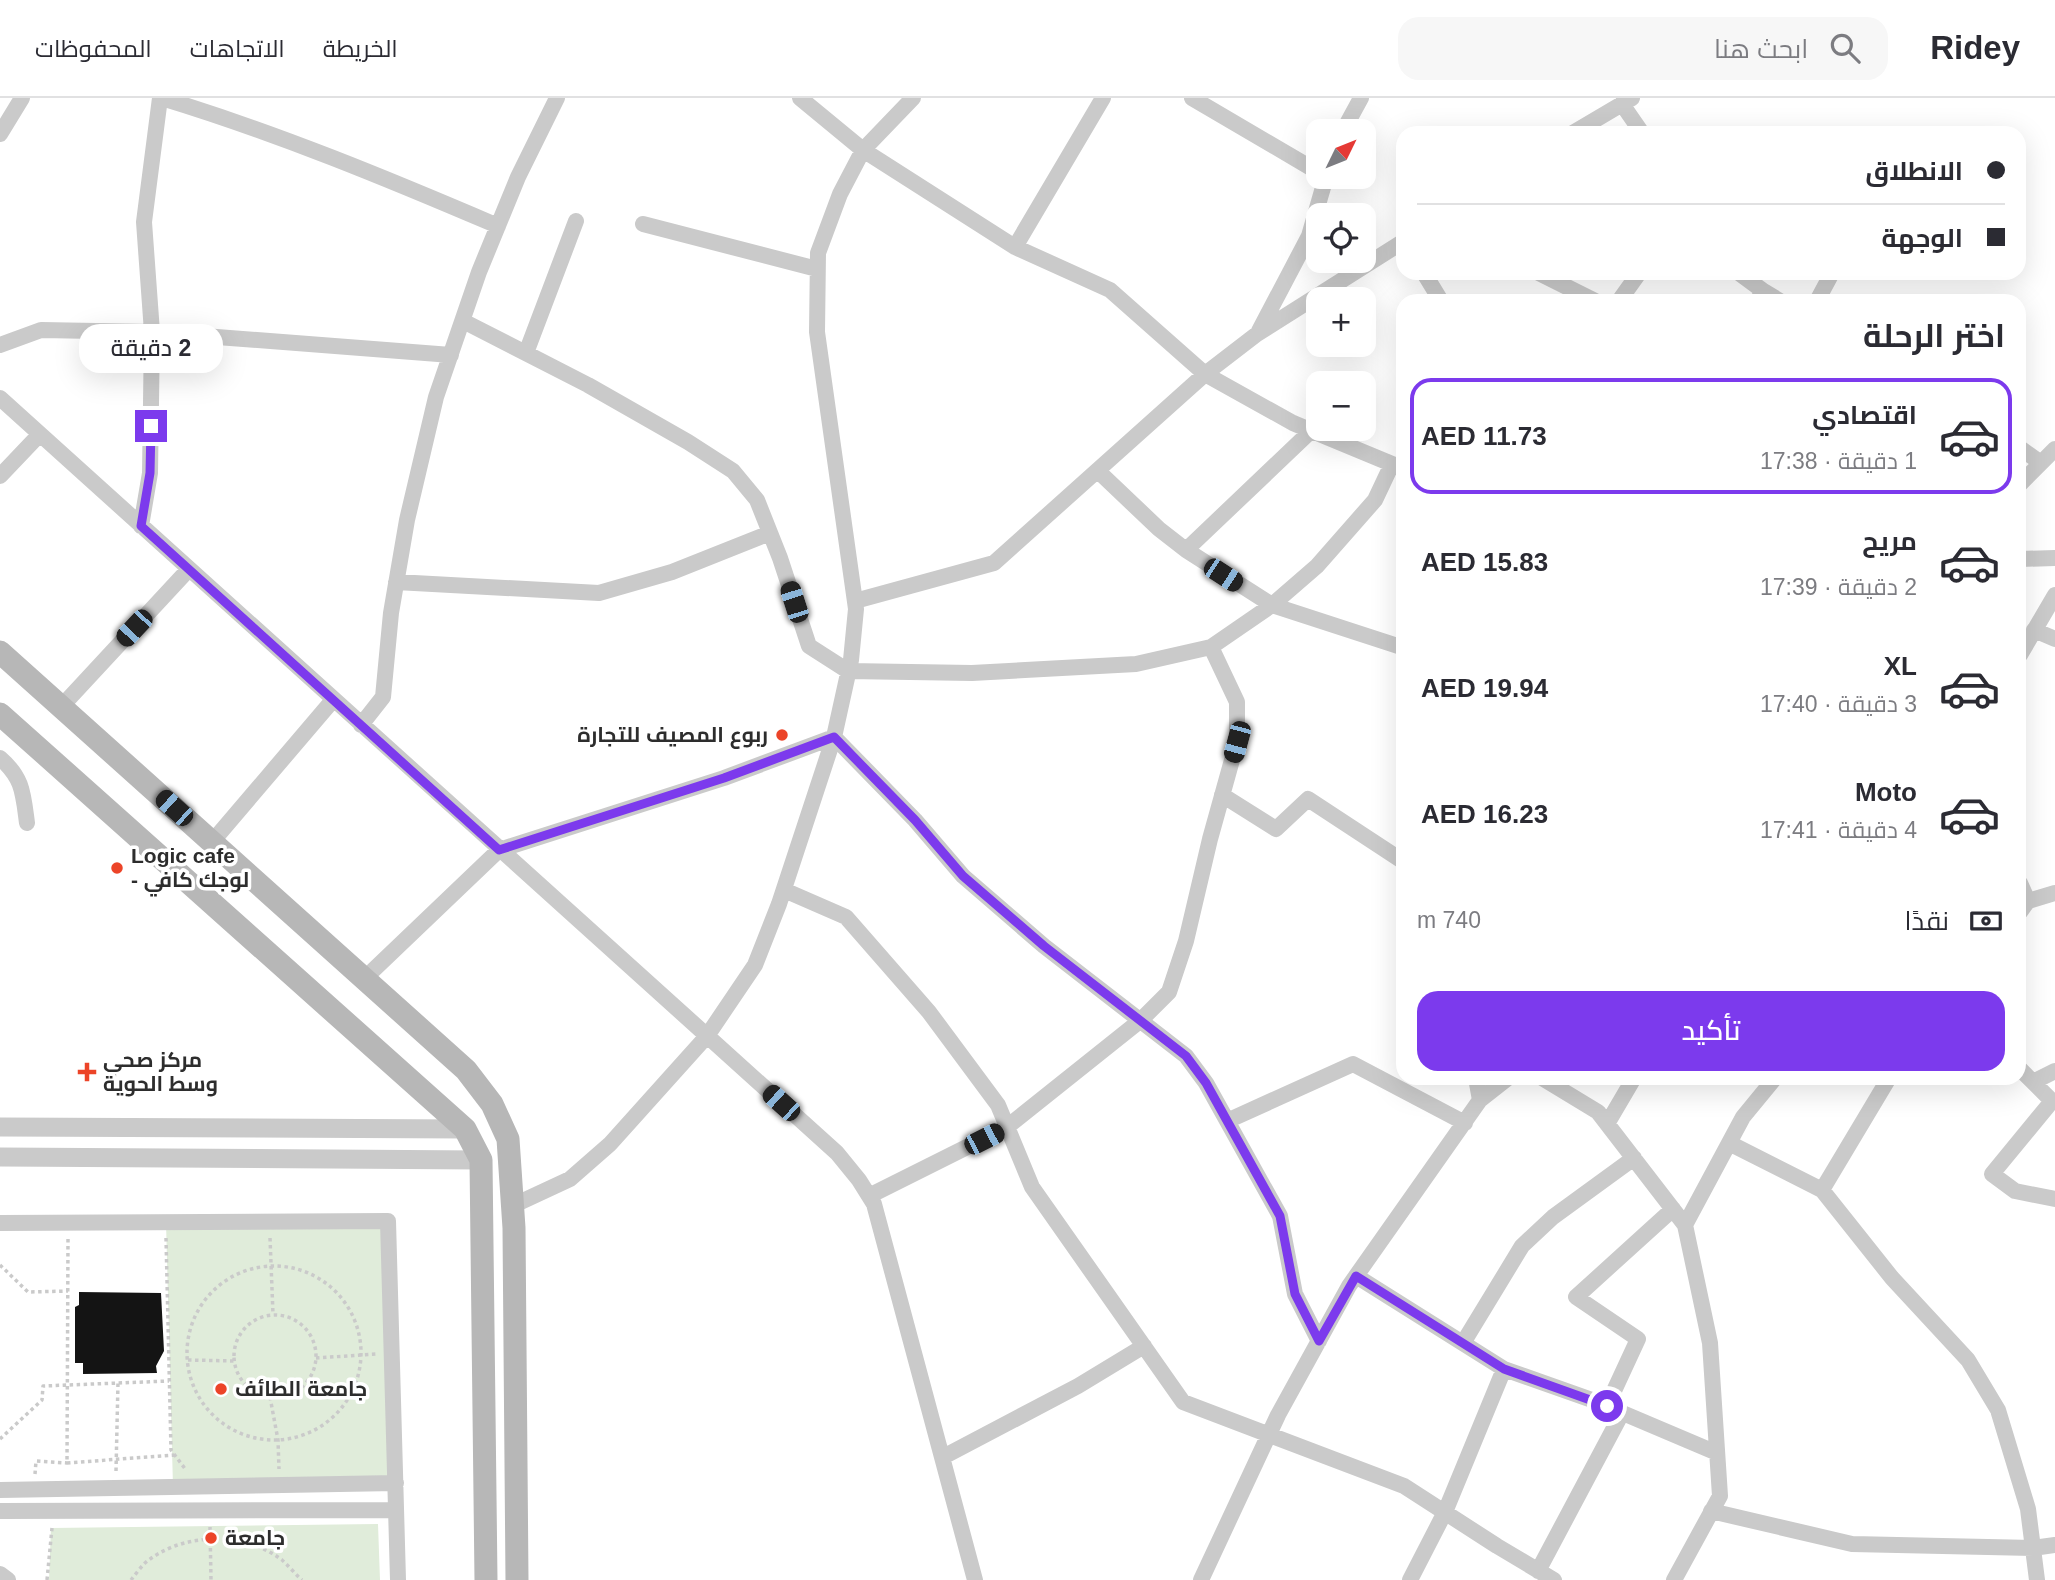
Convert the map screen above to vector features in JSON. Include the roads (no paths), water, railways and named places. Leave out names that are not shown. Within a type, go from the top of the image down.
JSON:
[{"type":"main road","points":[[0,652],[466,1070],[492,1104],[508,1139],[512,1206],[517,1580]]},
{"type":"main road","points":[[0,714],[465,1129],[481,1160],[484,1576]]},
{"type":"street","points":[[0,134],[22,98]]},
{"type":"street","points":[[141,526],[150,473],[152,332],[144,222],[161,98],[234,120],[337,159],[498,226]]},
{"type":"street","points":[[361,725],[383,696],[396,582],[407,520],[436,397],[517,177],[557,98]]},
{"type":"street","points":[[800,98],[863,150],[1015,247],[1110,290],[1205,374],[1306,428]]},
{"type":"street","points":[[512,1206],[570,1179],[610,1144],[707,1037],[755,965],[784,890],[834,737],[848,671],[856,609],[817,332],[818,253],[840,194],[863,150],[913,98]]},
{"type":"street","points":[[1015,247],[1103,98]]},
{"type":"street","points":[[1192,98],[1306,165]]},
{"type":"street","points":[[1350,119],[1361,98]]},
{"type":"street","points":[[1584,126],[1627,100],[1639,126]]},
{"type":"street","points":[[1257,334],[1309,236],[1323,189]]},
{"type":"street","points":[[526,354],[576,220]]},
{"type":"street","points":[[643,224],[817,269]]},
{"type":"street","points":[[855,601],[994,564],[1205,374],[1257,334],[1396,246]]},
{"type":"street","points":[[1553,280],[1581,294]]},
{"type":"street","points":[[1746,280],[1759,294]]},
{"type":"street","points":[[463,321],[588,385],[733,471],[757,500],[809,646],[848,671],[972,673],[1136,664],[1211,647],[1272,605],[1317,566],[1375,500],[1396,470]]},
{"type":"street","points":[[0,345],[41,330],[152,332],[451,355]]},
{"type":"street","points":[[0,398],[837,1153],[874,1204],[975,1580]]},
{"type":"street","points":[[0,476],[40,434]]},
{"type":"street","points":[[1186,550],[1306,436]]},
{"type":"street","points":[[1338,441],[1396,466]]},
{"type":"street","points":[[2026,478],[2055,449]]},
{"type":"street","points":[[2026,452],[2041,463]]},
{"type":"street","points":[[1098,471],[1159,529],[1186,550],[1272,605],[1396,645]]},
{"type":"street","points":[[396,582],[599,593],[672,572],[770,533]]},
{"type":"street","points":[[2026,559],[2055,558]]},
{"type":"street","points":[[61,707],[188,569]]},
{"type":"street","points":[[2026,644],[2055,595]]},
{"type":"street","points":[[2034,630],[2055,639]]},
{"type":"street","points":[[869,1196],[1007,1127],[1141,1020],[1169,992],[1186,941],[1237,742],[1237,702],[1211,647]]},
{"type":"street","points":[[212,842],[333,700]]},
{"type":"street","points":[[364,979],[499,850],[724,778],[834,737]]},
{"type":"street","points":[[834,737],[915,820],[963,876],[1044,946],[1186,1056],[1206,1083],[1280,1216],[1295,1294],[1319,1341]]},
{"type":"street","points":[[0,758],[15,771],[23,794],[27,823]]},
{"type":"street","points":[[1222,795],[1276,829],[1308,799],[1396,857]]},
{"type":"street","points":[[784,890],[846,917],[929,1012],[998,1105],[1032,1187],[1183,1402],[1404,1486],[1554,1580]]},
{"type":"street","points":[[2026,905],[2055,893]]},
{"type":"street","points":[[1227,1121],[1353,1064],[1465,1123]]},
{"type":"street","points":[[2033,1082],[2055,1071]]},
{"type":"street","points":[[2026,1075],[2052,1101],[1992,1174],[2015,1191],[2055,1199]]},
{"type":"street","points":[[1477,1085],[1480,1100]]},
{"type":"street","points":[[1201,1580],[1269,1433],[1356,1276],[1480,1100],[1499,1085]]},
{"type":"street","points":[[1554,1085],[1598,1112],[1685,1225],[1710,1343],[1720,1496],[1674,1580]]},
{"type":"street","points":[[1607,1124],[1630,1085]]},
{"type":"street","points":[[1685,1225],[1743,1117],[1769,1085]]},
{"type":"street","points":[[1822,1190],[1885,1085]]},
{"type":"street","points":[[0,1127],[465,1129]]},
{"type":"street","points":[[1729,1143],[1822,1190],[1892,1278],[1968,1360],[1998,1410],[2028,1510],[2037,1580]]},
{"type":"street","points":[[0,1157],[481,1160]]},
{"type":"street","points":[[1463,1343],[1521,1246],[1553,1217],[1634,1158]]},
{"type":"street","points":[[1538,1571],[1615,1410],[1638,1339],[1576,1297],[1673,1209]]},
{"type":"street","points":[[0,1223],[388,1221],[398,1580]]},
{"type":"street","points":[[1356,1276],[1504,1369],[1615,1410],[1717,1453]]},
{"type":"street","points":[[943,1457],[1078,1386],[1144,1346]]},
{"type":"street","points":[[1410,1580],[1445,1512],[1504,1369]]},
{"type":"street","points":[[0,1490],[396,1483]]},
{"type":"street","points":[[0,1511],[396,1510]]},
{"type":"street","points":[[1711,1511],[1852,1544],[2033,1548],[2055,1545]]},
{"type":"street","points":[[0,1574],[8,1580]]},
{"type":"place","name":"ربوع المصيف للتجارة","points":[[782,735]]},
{"type":"place","name":"Logic cafe - لوجك كافي","points":[[117,868]]},
{"type":"place","name":"مركز صحي وسط الحوية","points":[[87,1072]]},
{"type":"place","name":"جامعة الطائف","points":[[221,1389]]},
{"type":"place","name":"جامعة","points":[[211,1538]]}]
